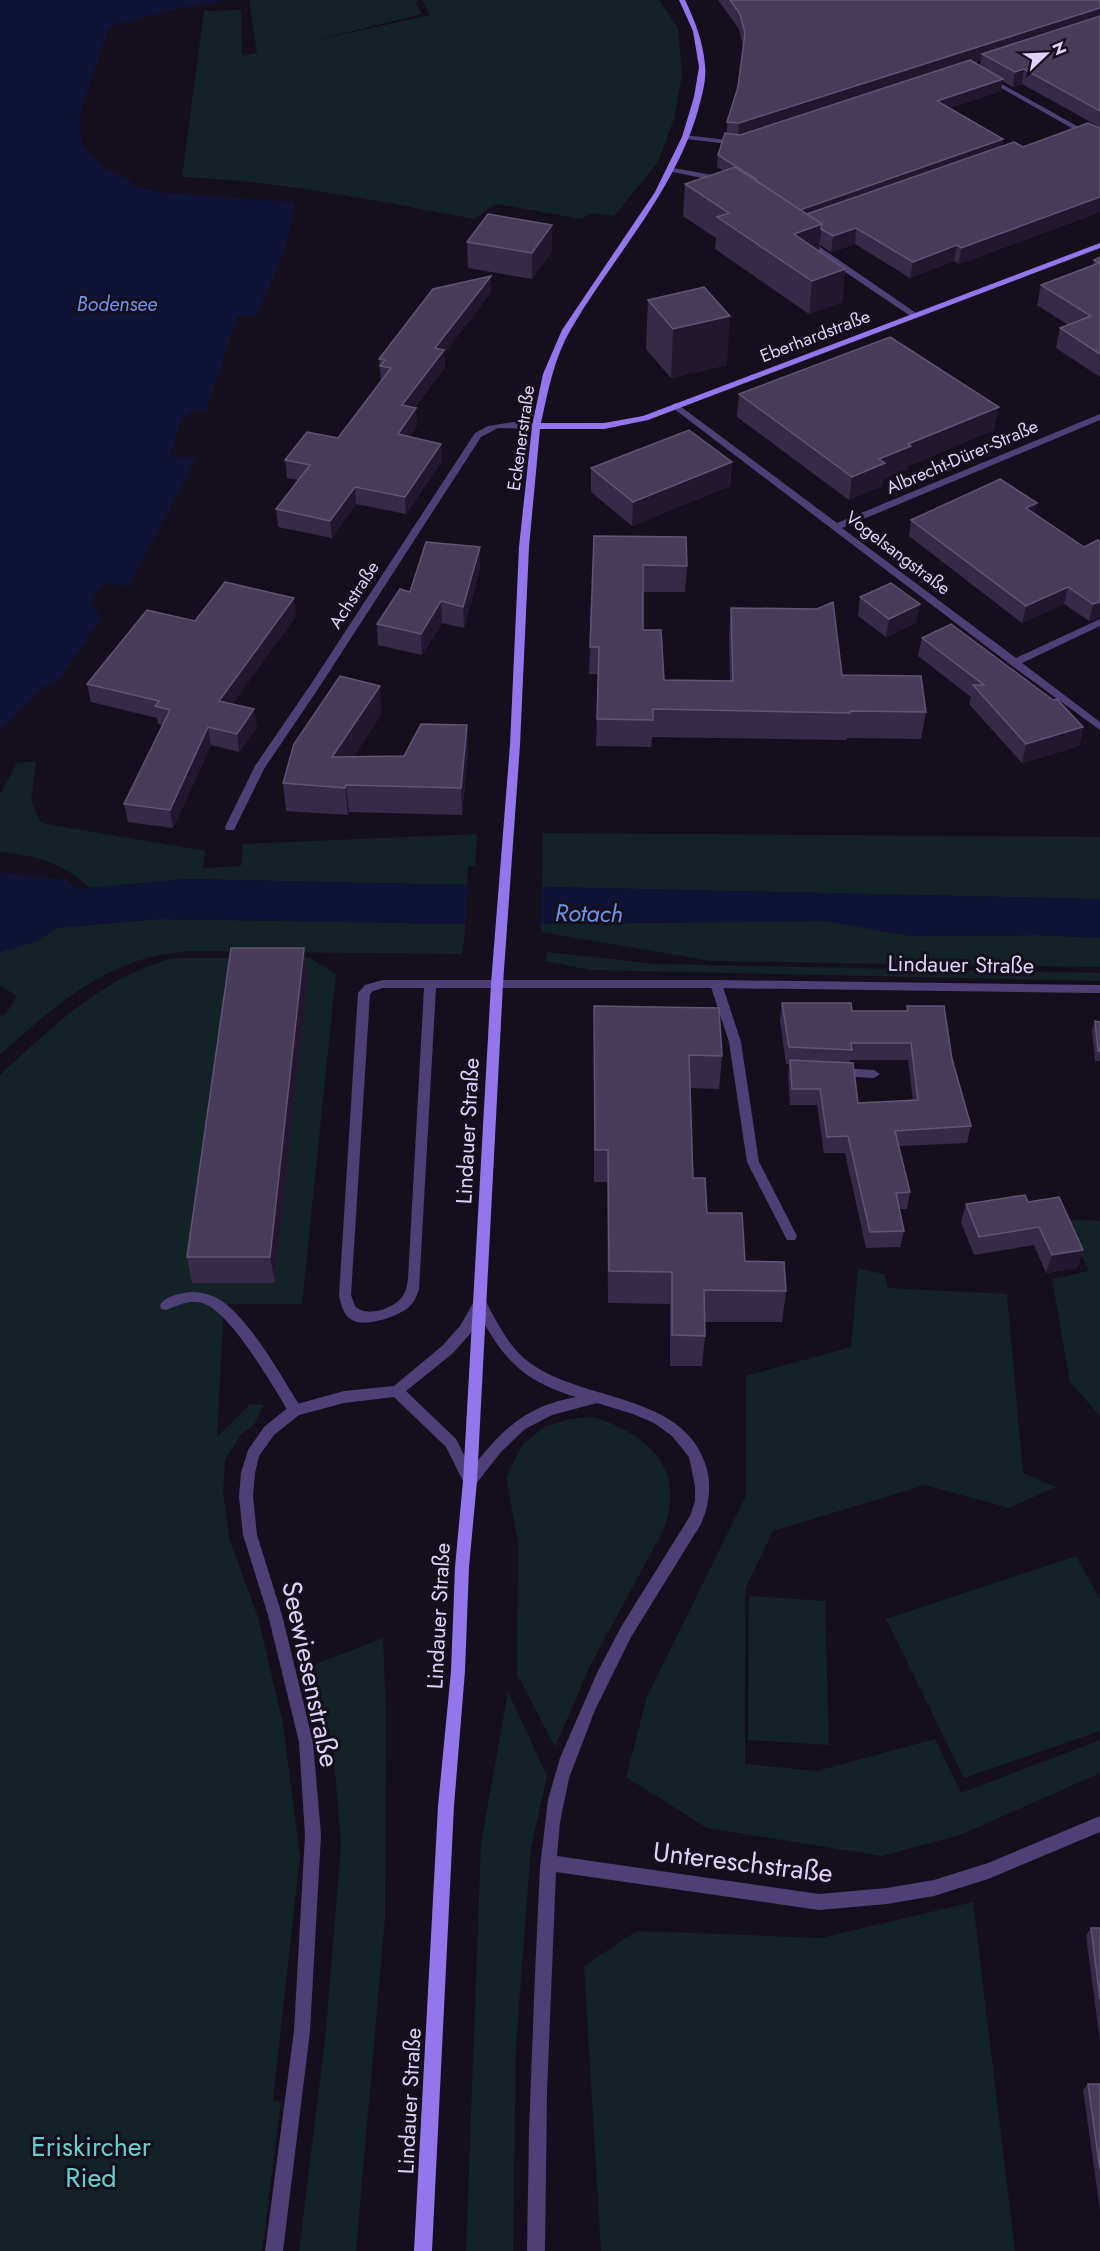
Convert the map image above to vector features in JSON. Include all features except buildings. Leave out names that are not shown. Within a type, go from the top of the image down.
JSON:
[{"type":"main road","name":"Eckenerstraße","points":[[507,853],[515,745],[524,547],[536,426],[547,374],[566,330],[659,192],[686,136],[698,97],[702,67],[696,31],[682,0]]},
{"type":"main road","name":"Eberhardstraße","points":[[536,426],[604,426],[645,418],[1100,245]]},
{"type":"main road","name":"Lindauer Straße","points":[[423,2251],[446,1818],[458,1671],[462,1567],[470,1481],[497,984],[507,853]]},
{"type":"street","points":[[977,73],[1100,142]]},
{"type":"street","points":[[1067,133],[1078,129]]},
{"type":"street","points":[[686,136],[738,143],[749,140]]},
{"type":"street","points":[[671,170],[709,177],[726,189]]},
{"type":"street","points":[[808,244],[915,315]]},
{"type":"street","name":"Vogelsangstraße","points":[[676,406],[1100,727]]},
{"type":"street","name":"Albrecht-Dürer-Straße","points":[[836,527],[1100,417]]},
{"type":"street","name":"Achstraße","points":[[230,827],[259,768],[478,435],[492,426],[536,426]]},
{"type":"street","points":[[1014,663],[1100,622]]},
{"type":"street","points":[[430,985],[414,1279],[409,1298],[399,1306],[371,1318],[356,1316],[349,1309],[345,1295],[364,993],[369,988],[383,984],[497,984]]},
{"type":"street","name":"Lindauer Straße","points":[[497,984],[716,984],[1100,989]]},
{"type":"street","points":[[716,984],[735,1042],[753,1162],[791,1236]]},
{"type":"street","points":[[830,1072],[874,1074]]},
{"type":"street","points":[[166,1305],[180,1299],[199,1297],[208,1299],[222,1308],[258,1354],[295,1410]]},
{"type":"street","points":[[480,1304],[465,1330],[447,1350],[397,1391],[451,1443],[470,1481],[509,1431],[537,1413],[563,1404],[596,1400]]},
{"type":"street","points":[[480,1304],[502,1343],[523,1366],[546,1381],[596,1400],[645,1411],[673,1428],[692,1449],[701,1476],[703,1491],[694,1521],[626,1633],[591,1701],[559,1779],[549,1863],[536,2159],[536,2251]]},
{"type":"street","name":"Seewiesenstraße","points":[[274,2251],[302,2031],[313,1835],[306,1742],[275,1615],[250,1535],[246,1496],[253,1454],[269,1431],[295,1410],[344,1397],[397,1391]]},
{"type":"street","name":"Untereschstraße","points":[[549,1863],[819,1902],[886,1896],[933,1888],[988,1871],[1100,1824]]},
{"type":"green space","points":[[249,0],[418,0],[416,3],[422,14],[295,45],[430,15],[422,0],[659,0],[678,28],[682,76],[674,119],[658,162],[614,216],[591,213],[582,219],[496,204],[474,219],[292,187],[182,177],[204,11],[241,10],[242,56],[257,53]]},
{"type":"green space","points":[[36,761],[31,801],[41,823],[205,851],[203,868],[241,866],[243,844],[477,834],[475,866],[468,866],[467,885],[187,879],[89,888],[60,866],[25,855],[0,852],[0,794],[17,763]]},
{"type":"green space","points":[[543,833],[1100,837],[1100,899],[542,887]]},
{"type":"green space","points":[[159,919],[466,924],[462,954],[188,951],[147,958],[126,965],[86,986],[50,1011],[0,1055],[0,1017],[6,1014],[17,996],[0,985],[0,952],[40,940],[55,928]]},
{"type":"green space","points":[[825,921],[913,936],[1037,935],[1100,938],[1100,967],[711,961],[541,932],[541,924]]},
{"type":"green space","points":[[547,952],[656,964],[1100,973],[1100,981],[591,970],[545,961]]},
{"type":"green space","name":"Eriskircher Ried","points":[[174,958],[310,958],[336,974],[302,1304],[224,1304],[217,1437],[250,1404],[264,1405],[255,1423],[240,1436],[225,1460],[223,1494],[230,1541],[258,1617],[283,1724],[300,1856],[273,2100],[281,2102],[262,2251],[0,2251],[0,1075],[59,1022],[102,991],[124,977]]},
{"type":"green space","points":[[1064,1219],[1100,1221],[1100,1416],[1070,1382],[1052,1279],[1089,1271]]},
{"type":"green space","points":[[858,1269],[885,1274],[888,1288],[1007,1294],[1023,1473],[1056,1487],[1009,1508],[925,1485],[773,1531],[745,1589],[745,1764],[817,1771],[935,1739],[961,1793],[1100,1740],[1100,1773],[960,1835],[882,1856],[707,1828],[626,1777],[647,1697],[746,1496],[746,1376],[851,1347]]},
{"type":"green space","points":[[594,1417],[632,1434],[658,1457],[666,1471],[670,1488],[669,1507],[664,1529],[590,1666],[555,1747],[517,1674],[518,1542],[506,1477],[523,1444],[546,1426],[570,1419]]},
{"type":"green space","points":[[1076,1556],[1100,1599],[1100,1731],[964,1778],[886,1619]]},
{"type":"green space","points":[[749,1596],[825,1601],[829,1745],[748,1740]]},
{"type":"green space","points":[[383,1638],[386,1712],[385,1918],[356,2251],[299,2251],[326,2031],[341,1844],[333,1748],[313,1665]]},
{"type":"green space","points":[[508,1692],[547,1776],[531,1848],[516,2045],[513,2251],[466,2251],[481,1843]]},
{"type":"green space","points":[[973,1902],[1015,2251],[601,2251],[584,1966],[637,1931],[821,1938]]},
{"type":"water","name":"Bodensee","points":[[0,0],[226,0],[167,11],[109,27],[79,116],[82,145],[104,169],[128,179],[135,187],[166,193],[295,202],[285,251],[256,316],[238,315],[206,411],[191,411],[182,419],[169,457],[197,457],[129,586],[102,584],[91,603],[101,618],[58,681],[43,687],[0,730]]},
{"type":"water","name":"Rotach","points":[[0,872],[66,880],[78,889],[187,879],[1100,899],[1100,938],[1037,935],[913,936],[825,921],[466,924],[159,919],[55,928],[40,940],[0,952]]},
{"type":"pier","points":[[468,882],[542,883],[541,926],[465,927]]}]
